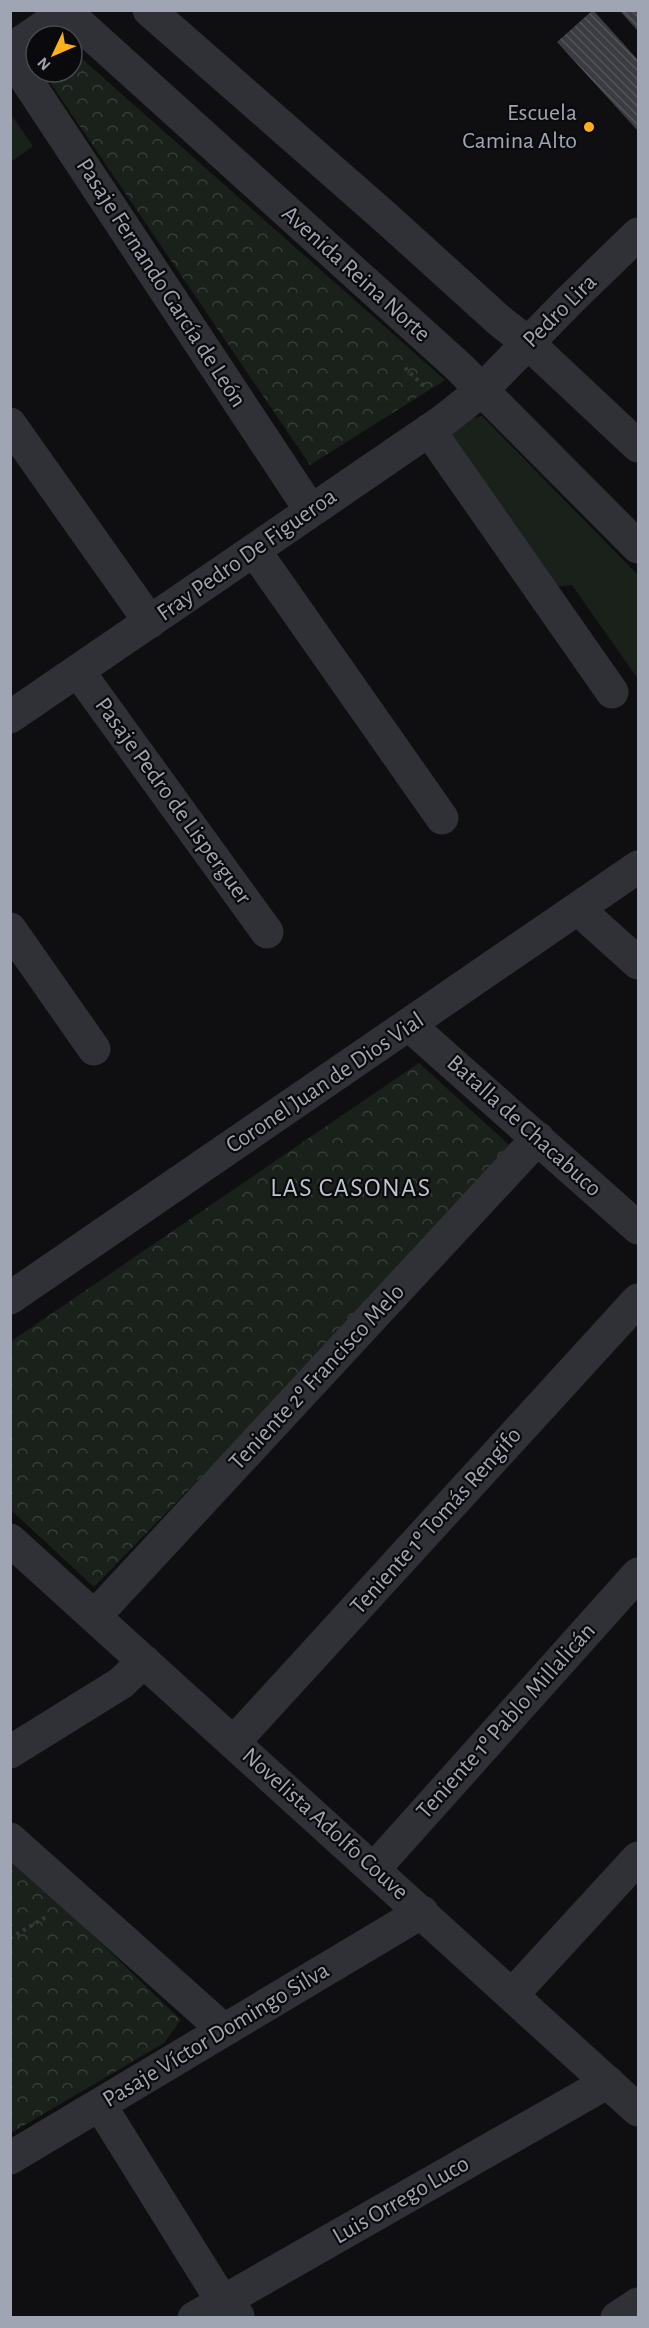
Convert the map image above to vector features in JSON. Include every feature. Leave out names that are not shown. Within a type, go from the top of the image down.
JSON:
[{"type":"street","points":[[149,10],[501,322],[528,343],[639,446]]},
{"type":"street","points":[[10,53],[66,11]]},
{"type":"street","name":"Avenida Reina Norte","points":[[66,11],[482,390],[639,548]]},
{"type":"street","name":"Pasaje Fernando García de León","points":[[10,53],[311,511]]},
{"type":"street","name":"Pedro Lira","points":[[482,390],[639,234]]},
{"type":"street","name":"Fray Pedro De Figueroa","points":[[10,717],[454,413],[482,390]]},
{"type":"street","points":[[10,424],[150,622]]},
{"type":"street","points":[[429,430],[612,692]]},
{"type":"street","points":[[254,550],[442,818]]},
{"type":"street","name":"Pasaje Pedro de Lisperguer","points":[[78,671],[267,932]]},
{"type":"street","name":"Coronel Juan de Dios Vial","points":[[10,1298],[639,867]]},
{"type":"street","points":[[578,909],[639,963]]},
{"type":"street","points":[[10,929],[94,1049]]},
{"type":"street","name":"Batalla de Chacabuco","points":[[409,1025],[639,1228]]},
{"type":"street","name":"Teniente 2º Francisco Melo","points":[[95,1616],[538,1138]]},
{"type":"street","name":"Teniente 1º Tomás Rengifo","points":[[234,1742],[639,1300]]},
{"type":"street","name":"Novelista Adolfo Couve","points":[[10,1540],[639,2110]]},
{"type":"street","name":"Teniente 1º Pablo Millalicán","points":[[374,1869],[639,1574]]},
{"type":"street","points":[[10,1752],[121,1683],[144,1660]]},
{"type":"street","points":[[10,1839],[224,2030]]},
{"type":"street","points":[[512,1995],[639,1857]]},
{"type":"street","name":"Pasaje Víctor Domingo Silva","points":[[10,2158],[422,1912]]},
{"type":"street","name":"Luis Orrego Luco","points":[[194,2318],[231,2309],[608,2082]]},
{"type":"street","points":[[100,2105],[231,2309]]},
{"type":"street","points":[[617,2318],[639,2304]]},
{"type":"green space","points":[[84,61],[445,380],[310,465],[51,84],[84,84]]},
{"type":"green space","points":[[10,113],[33,146],[11,162],[10,162]]},
{"type":"green space","points":[[482,416],[638,575],[638,679],[572,585],[555,587],[441,432],[468,419]]},
{"type":"green space","points":[[419,1063],[517,1152],[94,1587],[11,1510],[10,1342]]},
{"type":"green space","points":[[10,1861],[52,1896],[181,2020],[164,2043],[11,2133]]},
{"type":"building","points":[[593,10],[638,60],[638,131],[557,42]]},
{"type":"building","points":[[619,10],[638,10],[638,31]]},
{"type":"place","name":"Escuela Camina Alto","points":[[589,127]]},
{"type":"district","name":"LAS CASONAS","points":[[351,1188]]}]
